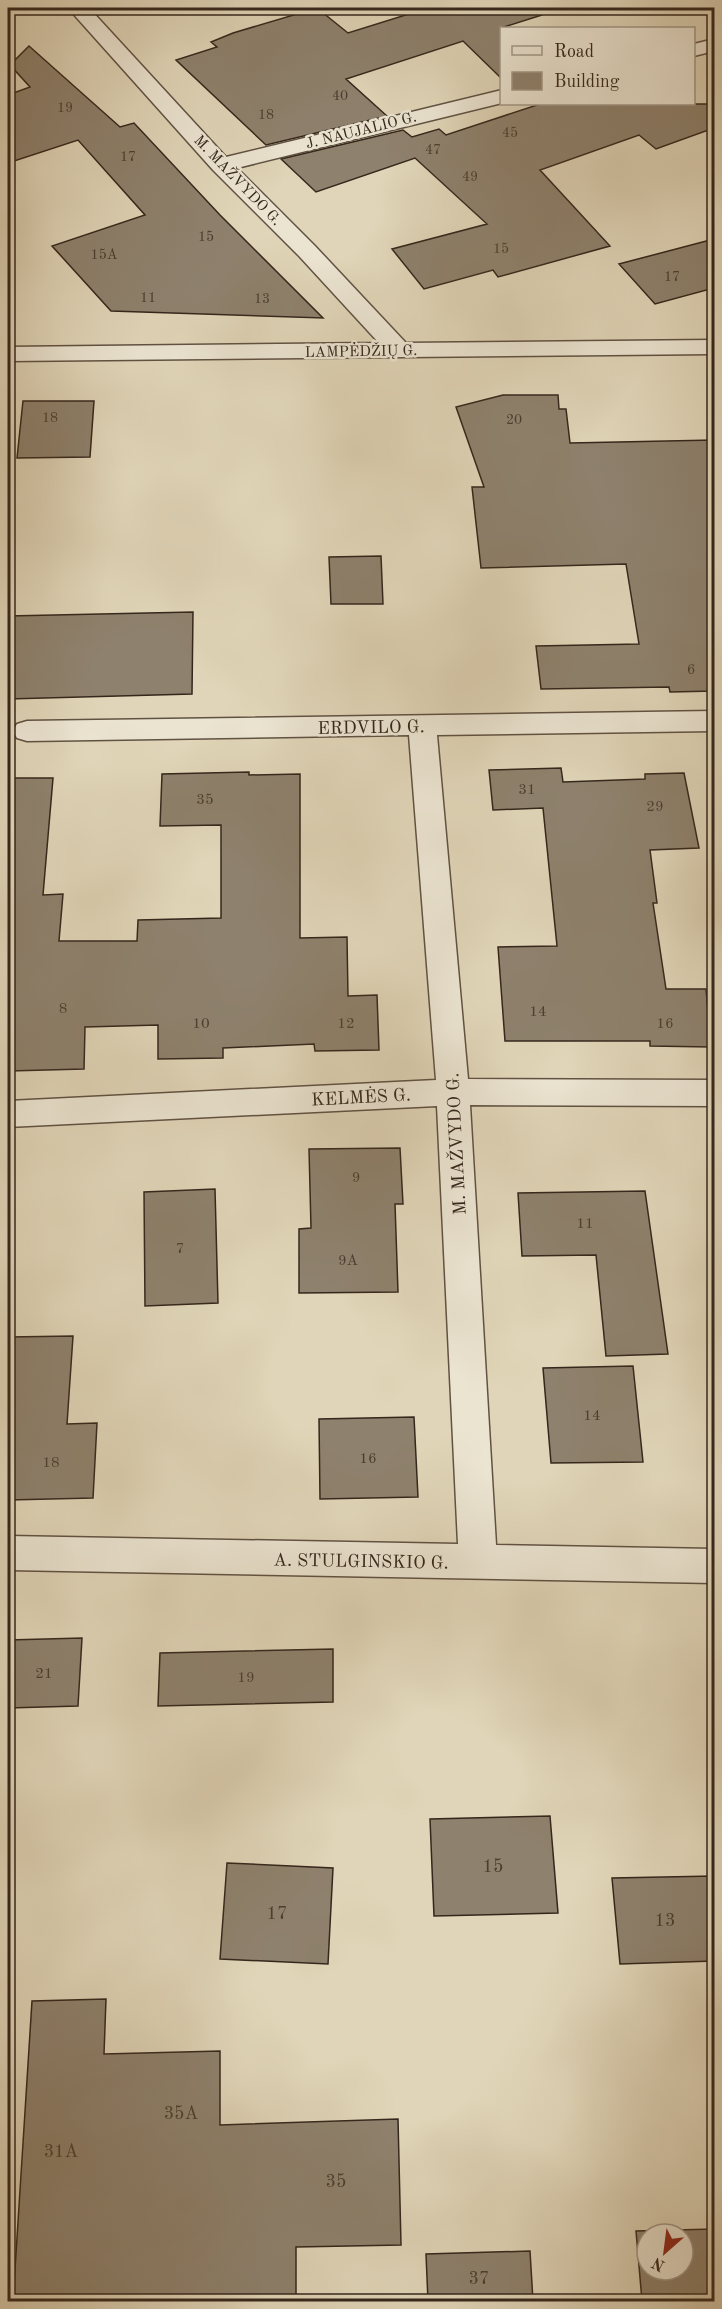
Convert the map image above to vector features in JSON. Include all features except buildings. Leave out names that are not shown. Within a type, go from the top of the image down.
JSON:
[{"type":"street","name":"M. MAŽVYDO G.","points":[[78,8],[221,165],[308,251],[399,350]]},
{"type":"street","points":[[695,50],[714,45]]},
{"type":"street","name":"J. NAUJALIO G.","points":[[221,165],[500,96]]},
{"type":"street","name":"LAMPĖDŽIŲ G.","points":[[8,354],[714,347]]},
{"type":"street","name":"ERDVILO G.","points":[[27,730],[714,721]]},
{"type":"street","name":"M. MAŽVYDO G.","points":[[422,726],[453,1092],[478,1563]]},
{"type":"street","name":"KELMĖS G.","points":[[8,1114],[453,1092],[714,1093]]},
{"type":"street","name":"A. STULGINSKIO G.","points":[[8,1553],[714,1566]]}]
